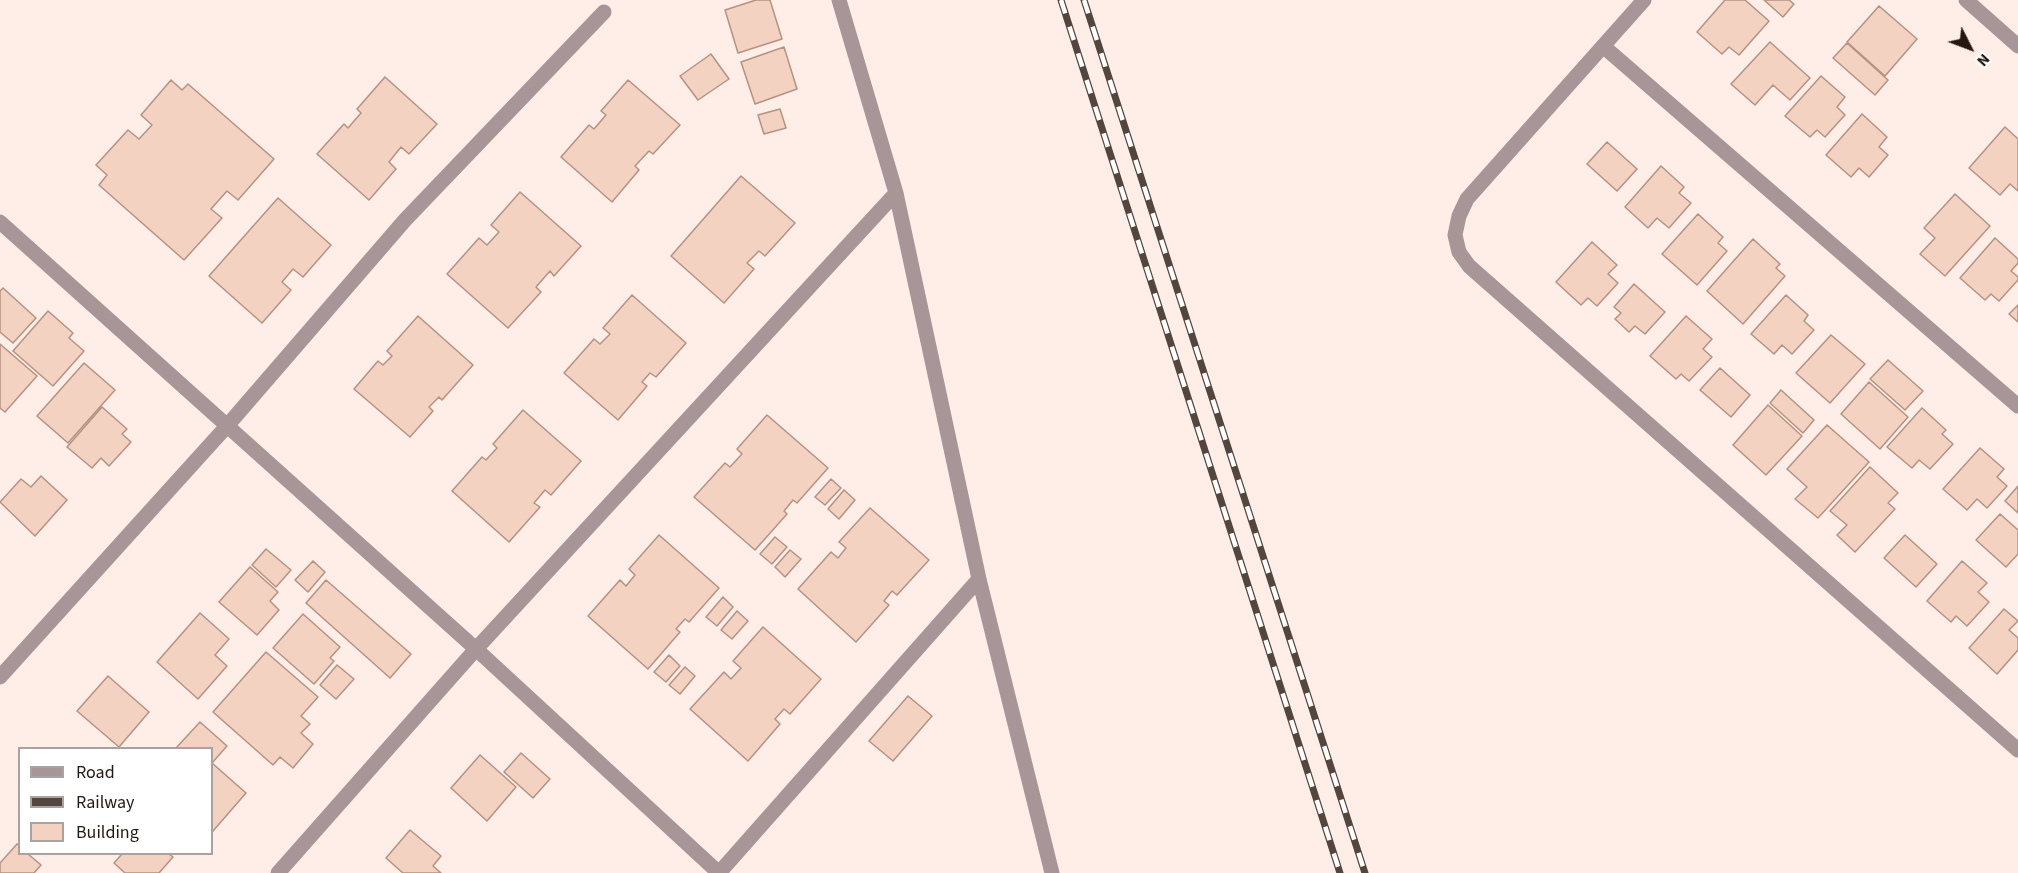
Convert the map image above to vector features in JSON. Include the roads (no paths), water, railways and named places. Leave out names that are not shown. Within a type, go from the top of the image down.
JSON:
[{"type":"street","points":[[838,0],[896,194],[979,579],[1052,873]]},
{"type":"street","points":[[1644,0],[1467,199],[1459,216],[1455,235],[1459,252],[1469,266],[2018,750]]},
{"type":"street","points":[[1966,0],[2018,46]]},
{"type":"street","points":[[0,677],[227,426],[405,220],[604,12]]},
{"type":"street","points":[[1603,46],[2018,406]]},
{"type":"street","points":[[278,873],[476,649],[896,194]]},
{"type":"street","points":[[0,222],[476,649],[719,873],[979,579]]},
{"type":"railway","points":[[1061,0],[1340,873]]},
{"type":"railway","points":[[1084,0],[1365,873]]}]
